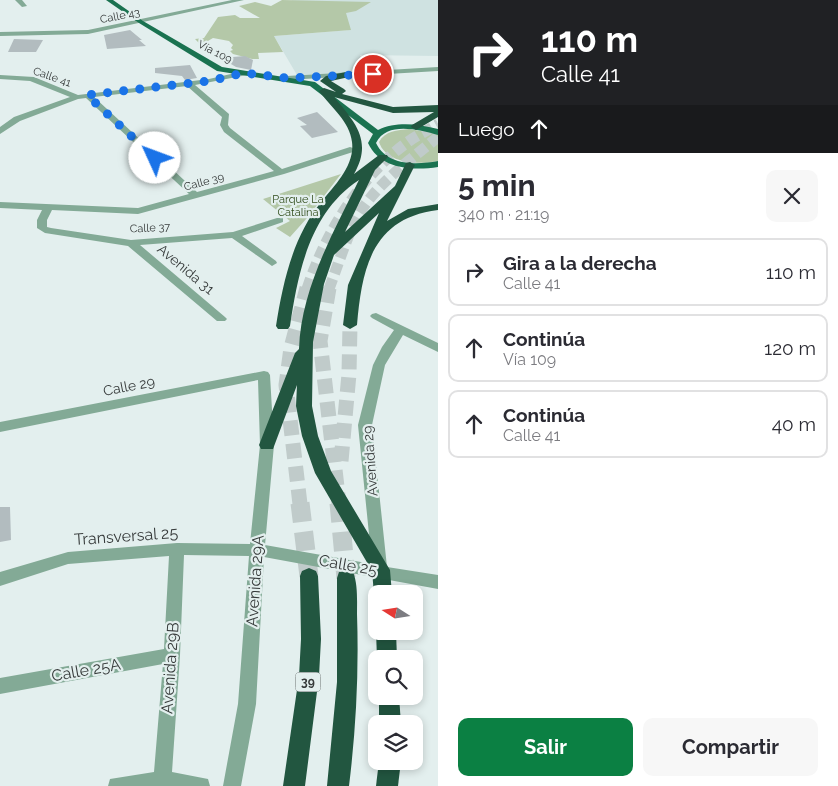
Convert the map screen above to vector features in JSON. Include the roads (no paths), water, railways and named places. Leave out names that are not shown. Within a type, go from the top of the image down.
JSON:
[{"type":"highway","points":[[346,75],[326,79],[326,83],[364,104]]},
{"type":"highway","points":[[324,91],[396,112],[438,108]]},
{"type":"highway","points":[[283,326],[288,289],[298,257],[314,223],[352,170],[359,142],[352,125],[324,91]]},
{"type":"highway","points":[[416,127],[438,113]]},
{"type":"highway","points":[[338,190],[383,157]]},
{"type":"highway","points":[[350,325],[354,285],[382,218],[410,165]]},
{"type":"highway","points":[[267,445],[306,342],[316,293],[328,255],[370,168]]},
{"type":"highway","points":[[328,255],[400,187]]},
{"type":"highway","points":[[373,241],[395,218],[404,213],[438,207]]},
{"type":"highway","points":[[306,342],[304,406],[310,436],[323,473],[349,513],[381,570],[382,585]]},
{"type":"highway","name":"39","points":[[294,786],[309,676],[311,638],[309,576]]},
{"type":"highway","points":[[338,786],[345,742],[348,682],[346,578]]},
{"type":"highway","points":[[387,786],[389,770]]},
{"type":"main road","name":"Vía 109","points":[[108,0],[140,22],[220,69],[287,78],[312,84],[372,118]]},
{"type":"main road","name":"Vía 109","points":[[324,91],[378,134]]},
{"type":"main road","points":[[380,122],[438,132]]},
{"type":"main road","points":[[401,127],[378,134],[373,140],[373,147],[383,157],[410,165],[436,167]]},
{"type":"street","points":[[18,0],[24,6]]},
{"type":"street","name":"Calle 43","points":[[0,34],[78,33],[140,22],[241,0]]},
{"type":"street","points":[[287,78],[438,69]]},
{"type":"street","name":"Calle 41","points":[[0,77],[31,79],[77,98],[87,95],[189,84],[244,73]]},
{"type":"street","points":[[189,84],[226,116],[224,125],[227,130],[280,172]]},
{"type":"street","points":[[87,95],[196,196]]},
{"type":"street","points":[[0,131],[17,119],[77,98]]},
{"type":"street","name":"Calle 39","points":[[0,205],[138,211],[280,172],[350,150]]},
{"type":"street","name":"Calle 37","points":[[48,208],[42,220],[42,228],[49,231],[132,243],[234,235],[280,220]]},
{"type":"street","points":[[234,235],[272,263]]},
{"type":"street","name":"Avenida 31","points":[[132,243],[221,319]]},
{"type":"street","points":[[376,316],[438,348]]},
{"type":"street","name":"Avenida 29","points":[[381,570],[365,424],[379,365],[388,347],[401,329]]},
{"type":"street","name":"Avenida 29A","points":[[232,786],[247,704],[257,550],[267,445],[264,375]]},
{"type":"street","name":"Calle 29","points":[[0,427],[264,375]]},
{"type":"street","name":"Transversal 25","points":[[0,579],[68,558],[177,549],[257,550]]},
{"type":"street","name":"Avenida 29B","points":[[162,783],[172,655],[177,549]]},
{"type":"street","name":"Calle 25","points":[[257,550],[381,570],[438,582]]},
{"type":"street","name":"Calle 25A","points":[[0,686],[172,655]]},
{"type":"street","points":[[117,786],[162,783],[201,786]]},
{"type":"tunnel","points":[[307,289],[323,248],[345,209],[358,191],[388,158],[409,141],[438,124],[436,125]]},
{"type":"tunnel","points":[[329,289],[351,229],[371,196],[392,175],[438,137]]},
{"type":"tunnel","points":[[300,504],[286,385],[291,348],[307,288]]},
{"type":"tunnel","points":[[329,288],[320,341],[339,504]]},
{"type":"tunnel","points":[[341,461],[349,374],[350,325]]},
{"type":"tunnel","points":[[300,503],[309,576]]},
{"type":"tunnel","points":[[339,503],[346,578]]},
{"type":"park label","name":"Parque La Catalina","points":[[298,205]]}]
